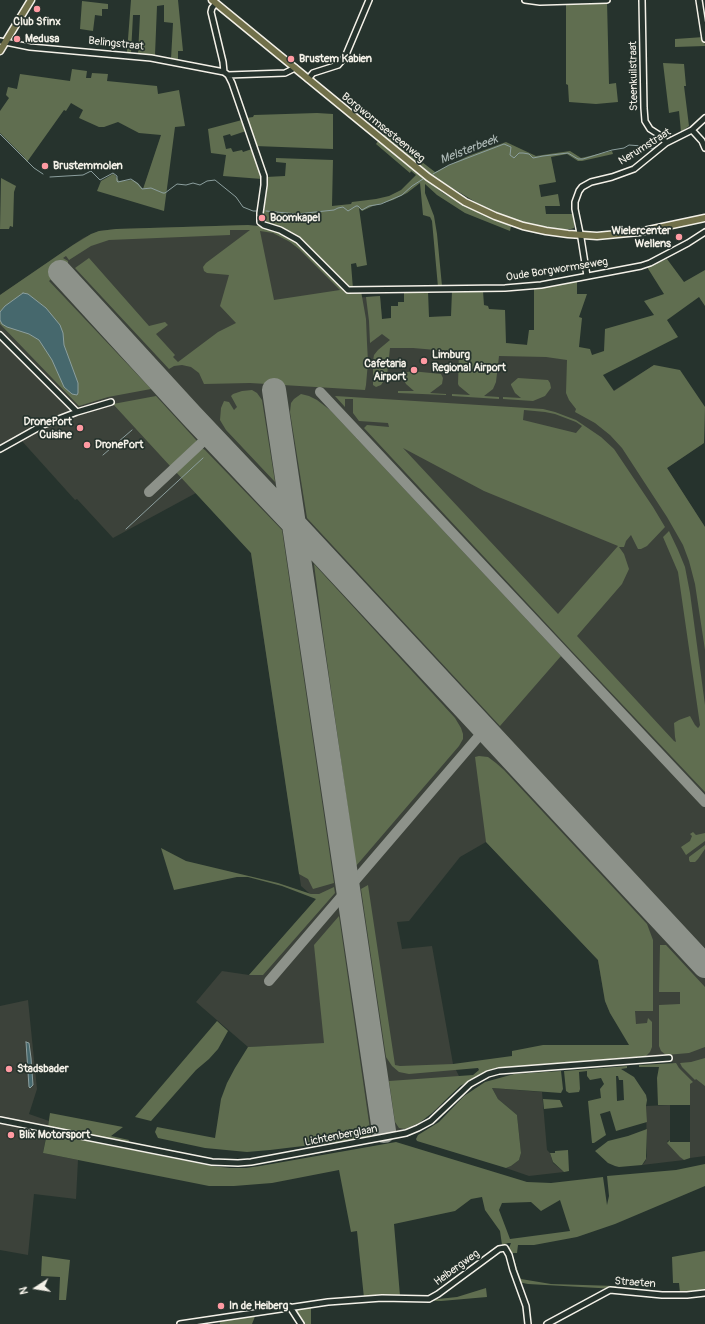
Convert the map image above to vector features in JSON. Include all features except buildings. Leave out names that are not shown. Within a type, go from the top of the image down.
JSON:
[{"type":"main road","points":[[0,52],[3,42],[31,0]]},
{"type":"main road","name":"Borgwormsesteenweg","points":[[214,2],[428,177],[465,202],[495,216],[523,226],[546,231],[597,236],[628,234],[705,218]]},
{"type":"street","points":[[308,79],[316,72],[338,65],[344,58],[369,0]]},
{"type":"street","points":[[525,0],[540,2],[607,0]]},
{"type":"street","name":"Steenkuilstraat","points":[[642,0],[645,121],[650,129],[661,136],[666,143]]},
{"type":"street","points":[[699,0],[705,39]]},
{"type":"street","points":[[214,2],[211,12],[226,73]]},
{"type":"street","name":"Belingstraat","points":[[3,42],[30,47],[151,58],[226,73],[285,73],[295,68]]},
{"type":"street","name":"Oude Borgwormseweg","points":[[226,73],[232,83],[264,176],[260,222],[293,237],[348,290],[519,288],[641,266],[650,263],[688,243],[705,232]]},
{"type":"street","name":"Nerumstraat","points":[[587,276],[575,202],[576,195],[582,187],[591,182],[612,177],[634,169],[666,143],[692,130],[705,118]]},
{"type":"street","points":[[692,130],[702,141],[705,148]]},
{"type":"street","points":[[0,335],[77,412]]},
{"type":"street","points":[[0,450],[43,426],[77,412],[111,402]]},
{"type":"street","name":"Lichtenberglaan","points":[[0,1120],[212,1162],[251,1162],[406,1133],[431,1121],[470,1084],[488,1074],[499,1071],[670,1058]]},
{"type":"street","name":"Heibergweg","points":[[180,1324],[328,1302],[382,1298],[429,1299],[500,1249],[505,1248],[509,1255],[526,1306],[528,1324]]},
{"type":"street","name":"Straeten","points":[[547,1324],[610,1290],[662,1295],[705,1293]]},
{"type":"street","points":[[290,1307],[302,1324]]},
{"type":"shaded area","name":"Limburg Regional Airport","points":[[248,225],[258,226],[284,234],[353,298],[380,296],[382,319],[454,316],[453,340],[533,345],[572,350],[597,368],[613,391],[654,365],[705,407],[704,443],[667,468],[705,527],[705,1156],[690,1158],[690,1083],[666,1055],[634,1057],[630,1045],[610,1013],[605,1001],[598,960],[486,842],[460,857],[409,921],[397,922],[402,949],[432,946],[453,1064],[459,1076],[440,1107],[419,1123],[405,1129],[345,1141],[333,1043],[248,1047],[196,1002],[222,971],[249,975],[316,899],[301,886],[251,553],[196,493],[113,538],[77,499],[75,500],[21,440],[0,452],[0,295],[83,238],[99,231],[116,229]]},
{"type":"shaded area","points":[[28,1000],[37,1089],[29,1114],[49,1121],[43,1153],[78,1160],[76,1199],[34,1194],[28,1255],[0,1250],[0,1006]]},
{"type":"shaded area","points":[[492,1088],[542,1092],[547,1150],[550,1153],[553,1163],[564,1172],[529,1176],[506,1168],[519,1160],[521,1153],[517,1115],[498,1099]]},
{"type":"shaded area","points":[[670,1105],[670,1140],[667,1141],[684,1160],[642,1165],[647,1156],[646,1106]]},
{"type":"green space","points":[[131,0],[178,0],[183,51],[178,51],[178,60],[171,59],[173,23],[164,22],[164,5],[157,6],[155,55],[138,54],[140,15],[133,15],[131,53],[127,52]]},
{"type":"green space","points":[[82,1],[108,4],[108,9],[102,9],[102,16],[95,15],[93,31],[80,29]]},
{"type":"green space","points":[[607,1],[609,84],[616,83],[618,102],[596,104],[569,102],[568,85],[566,84],[566,2]]},
{"type":"green space","points":[[704,37],[705,46],[675,47],[675,39]]},
{"type":"green space","points":[[663,63],[684,64],[686,86],[684,86],[689,126],[681,132],[679,111],[669,113]]},
{"type":"green space","points":[[72,69],[87,71],[86,78],[91,78],[92,73],[108,74],[107,81],[157,86],[158,94],[179,90],[185,126],[175,127],[164,211],[97,191],[101,181],[113,174],[119,181],[133,180],[143,189],[161,135],[139,133],[118,122],[104,127],[99,127],[79,118],[83,110],[71,103],[66,111],[64,110],[27,162],[24,157],[0,133],[0,111],[9,98],[6,95],[8,87],[17,89],[20,74],[70,81]]},
{"type":"green space","points":[[317,113],[333,114],[333,149],[255,146],[246,118],[253,117],[254,115]]},
{"type":"green space","points":[[242,120],[246,131],[231,136],[230,134],[223,136],[226,149],[231,148],[233,152],[242,150],[243,152],[252,149],[262,179],[223,176],[226,155],[211,153],[208,129]]},
{"type":"green space","points":[[384,133],[435,172],[468,156],[506,142],[536,156],[570,151],[581,158],[612,151],[613,154],[582,161],[578,161],[567,154],[551,157],[556,182],[539,185],[541,197],[558,194],[560,206],[545,206],[546,214],[574,214],[574,228],[559,229],[530,224],[513,219],[482,206],[434,177],[382,135]]},
{"type":"green space","points":[[378,141],[443,193],[467,207],[511,226],[510,231],[465,213],[437,195],[425,184],[425,193],[434,216],[437,234],[442,286],[438,287],[432,221],[430,217],[423,215],[420,183],[407,193],[393,200],[362,211],[359,208],[367,265],[357,267],[356,263],[351,264],[353,289],[350,289],[301,241],[263,223],[262,214],[267,184],[266,177],[285,176],[286,163],[276,162],[276,158],[333,160],[332,206],[351,204],[352,202],[389,196],[401,190],[416,175],[411,171],[410,173],[376,144]]},
{"type":"green space","points":[[1,178],[16,186],[14,192],[13,227],[10,226],[9,229],[0,229]]},
{"type":"green space","points":[[248,225],[275,230],[292,239],[302,246],[349,293],[361,291],[366,319],[368,362],[365,390],[250,383],[204,384],[199,373],[191,367],[182,365],[174,366],[169,369],[75,268],[89,258],[149,326],[165,322],[168,325],[156,334],[175,355],[173,357],[178,362],[218,332],[236,323],[220,306],[229,275],[207,273],[204,271],[203,267],[206,263],[250,230],[230,230],[230,235],[109,240],[91,246],[69,260],[66,256],[63,258],[68,261],[68,263],[49,281],[151,389],[108,397],[79,406],[0,324],[0,295],[91,234],[99,231],[116,229]],"holes":[[[260,231],[273,233],[290,242],[299,249],[340,290],[274,300]]]},
{"type":"green space","points":[[667,259],[684,282],[705,270],[705,306],[699,297],[667,320],[678,337],[603,375],[614,391],[654,365],[680,370],[705,407],[704,443],[667,468],[705,527],[705,650],[695,584],[683,545],[667,517],[622,448],[610,435],[595,423],[575,412],[576,409],[566,393],[567,360],[546,357],[499,356],[496,382],[493,389],[484,396],[499,397],[499,399],[452,396],[452,394],[470,395],[458,384],[459,352],[413,348],[390,348],[387,376],[381,385],[376,387],[373,385],[374,355],[390,340],[382,334],[370,343],[366,297],[380,296],[382,319],[391,318],[391,306],[398,306],[398,302],[404,302],[404,292],[428,291],[429,317],[451,316],[452,291],[483,291],[484,305],[488,306],[489,309],[505,310],[506,343],[527,345],[529,330],[534,330],[534,289],[577,280],[577,294],[587,294],[579,317],[582,318],[579,347],[590,349],[592,355],[604,351],[605,329],[654,315],[644,301],[664,294],[647,267]]},
{"type":"green space","points":[[411,371],[441,374],[443,378],[442,384],[430,393],[446,395],[398,393],[398,391],[414,391],[406,384],[403,378],[405,373]]},
{"type":"green space","points":[[518,378],[548,380],[551,388],[545,396],[533,401],[503,399],[503,397],[521,398],[515,393],[511,385]]},
{"type":"green space","points":[[252,390],[257,393],[262,400],[275,482],[226,430],[220,420],[221,408],[224,401],[229,402],[234,410],[237,407],[231,396],[242,391]]},
{"type":"green space","points":[[301,394],[317,400],[330,410],[561,656],[500,726],[307,518],[290,412],[291,403]]},
{"type":"green space","points":[[156,396],[197,441],[171,467],[113,404]]},
{"type":"green space","points":[[335,396],[543,409],[576,420],[601,437],[614,449],[665,527],[647,546],[641,549],[638,549],[631,535],[626,541],[624,547],[619,547],[624,554],[629,569],[622,584],[577,636],[674,741],[676,742],[674,723],[679,720],[690,716],[695,725],[698,728],[699,727],[700,725],[678,572],[663,537],[669,531],[685,567],[690,593],[705,705],[705,792],[364,428],[367,425],[389,427],[388,423],[359,421],[353,413],[353,399],[345,399],[345,407]],"holes":[[[524,410],[555,414],[576,422],[582,426],[576,433],[523,420]],[[403,448],[484,491],[618,546],[558,614]]]},
{"type":"green space","points":[[199,448],[205,450],[282,530],[334,883],[313,889],[308,879],[299,874],[251,553],[175,471]]},
{"type":"green space","points":[[314,564],[455,718],[463,734],[463,739],[459,746],[356,866],[322,626]]},
{"type":"green space","points":[[475,757],[488,757],[504,770],[647,924],[653,940],[653,1011],[635,1011],[636,1024],[647,1023],[648,1018],[652,1022],[652,1047],[646,1056],[503,1068],[486,1072],[460,1086],[432,1113],[419,1123],[405,1129],[399,1128],[395,1122],[389,1081],[473,1075],[479,1070],[478,1068],[409,1074],[399,1072],[392,1066],[386,1057],[361,889],[368,885],[395,1065],[453,1064],[512,1056],[512,1051],[543,1045],[629,1045],[610,1013],[605,1001],[598,960],[486,842]]},
{"type":"green space","points":[[693,832],[696,835],[705,833],[705,841],[686,855],[681,847],[690,841],[692,836],[690,834]]},
{"type":"green space","points":[[705,845],[705,849],[698,859],[695,862],[690,862],[689,857]]},
{"type":"green space","points":[[161,848],[186,861],[278,883],[311,894],[319,894],[334,887],[335,893],[263,975],[249,975],[316,899],[282,886],[248,877],[237,877],[174,890]]},
{"type":"green space","points":[[339,916],[371,1136],[345,1141],[247,1152],[205,1148],[158,1138],[155,1132],[157,1127],[215,1138],[221,1099],[227,1083],[248,1047],[324,1043],[314,945]]},
{"type":"green space","points":[[660,945],[666,945],[705,987],[705,1047],[689,1053],[666,1055],[661,1051],[659,1046],[659,1005],[680,1004],[680,992],[659,992]]},
{"type":"green space","points":[[217,1021],[228,1031],[218,1049],[196,1070],[151,1121],[135,1117]]},
{"type":"green space","points":[[705,1058],[705,1086],[696,1079],[695,1080],[680,1063]]},
{"type":"green space","points":[[676,1063],[693,1082],[690,1084],[690,1105],[658,1105],[657,1078],[659,1067],[639,1067],[639,1065]]},
{"type":"green space","points":[[627,1066],[627,1068],[621,1069],[634,1077],[646,1095],[647,1122],[616,1131],[610,1111],[600,1114],[606,1135],[592,1143],[588,1101],[601,1098],[600,1089],[604,1084],[601,1078],[590,1080],[587,1076],[587,1071],[579,1072],[579,1092],[569,1093],[566,1091],[564,1071]],"holes":[[[616,1076],[618,1076],[619,1080],[623,1080],[624,1100],[617,1101]]]},
{"type":"green space","points":[[561,1071],[563,1089],[561,1093],[492,1088],[498,1099],[517,1115],[521,1153],[519,1160],[511,1166],[506,1168],[417,1141],[416,1139],[418,1135],[439,1122],[464,1096],[485,1082],[514,1074]]},
{"type":"green space","points":[[543,1099],[560,1100],[563,1107],[544,1109]]},
{"type":"green space","points":[[50,1113],[123,1127],[111,1136],[129,1140],[128,1143],[48,1127]]},
{"type":"green space","points":[[647,1129],[646,1159],[642,1165],[615,1166],[608,1163],[595,1151],[608,1141]]},
{"type":"green space","points":[[47,1133],[212,1166],[246,1168],[396,1142],[527,1182],[551,1183],[603,1177],[607,1205],[609,1196],[607,1176],[676,1170],[705,1164],[705,1186],[615,1224],[577,1237],[534,1245],[518,1245],[517,1253],[512,1253],[521,1279],[551,1284],[616,1286],[616,1289],[528,1284],[518,1282],[509,1248],[511,1243],[502,1245],[500,1231],[485,1210],[482,1197],[471,1199],[455,1211],[394,1224],[400,1296],[364,1298],[357,1231],[351,1232],[339,1170],[272,1183],[209,1186],[43,1153]],"holes":[[[560,1200],[570,1231],[510,1239],[499,1210],[502,1203],[531,1202],[541,1211]]]},
{"type":"green space","points":[[670,1140],[670,1142],[690,1142],[690,1158],[684,1160],[680,1157],[667,1143]]},
{"type":"green space","points":[[568,1150],[569,1171],[564,1172],[553,1162],[550,1153]]},
{"type":"green space","points":[[705,1251],[705,1291],[680,1293],[679,1283],[673,1283],[672,1257]]},
{"type":"green space","points":[[42,1256],[70,1260],[66,1300],[59,1300],[60,1277],[41,1276]]},
{"type":"green space","points":[[486,1288],[487,1297],[441,1301],[410,1300],[437,1297],[438,1299],[457,1297]]},
{"type":"green space","points":[[311,1306],[311,1324],[303,1324],[293,1308]]},
{"type":"green space","points":[[256,1314],[252,1324],[220,1324],[219,1319]]},
{"type":"water","points":[[23,293],[28,294],[46,308],[60,325],[63,333],[64,345],[78,383],[77,395],[72,394],[64,387],[52,360],[39,340],[29,334],[2,324],[0,320],[0,312],[5,306]]},
{"type":"water","points":[[26,1042],[29,1043],[31,1058],[33,1085],[30,1088],[29,1087]]},
{"type":"waterway","name":"Melsterbeek","points":[[687,130],[705,115]]},
{"type":"waterway","name":"Melsterbeek","points":[[0,134],[34,168],[43,174]]},
{"type":"waterway","name":"Melsterbeek","points":[[670,137],[676,135]]},
{"type":"waterway","name":"Melsterbeek","points":[[433,174],[449,165],[504,144],[511,147],[510,155],[514,158],[519,153],[529,154],[533,158],[568,153],[578,159],[624,148],[629,145],[642,146],[652,149],[660,144]]},
{"type":"waterway","name":"Melsterbeek","points":[[50,177],[83,175],[91,171],[100,180],[113,173],[117,176],[118,182],[131,179],[142,189],[151,188],[163,193],[177,184],[186,185],[193,183],[200,185],[207,181],[215,180],[236,197],[243,207],[257,211]]},
{"type":"waterway","name":"Melsterbeek","points":[[266,211],[297,214],[334,210],[343,207],[348,211],[356,206],[362,210],[369,206],[381,204],[402,195],[423,179]]},
{"type":"waterway","points":[[103,455],[132,430]]},
{"type":"waterway","points":[[126,529],[203,458]]},
{"type":"taxiway","points":[[320,392],[705,802]]},
{"type":"taxiway","points":[[149,492],[210,435]]},
{"type":"taxiway","points":[[269,981],[485,729]]},
{"type":"runway","points":[[60,272],[191,415],[705,966]]},
{"type":"runway","points":[[274,390],[384,1131]]},
{"type":"place","name":"Club Sfinx","points":[[37,9]]},
{"type":"place","name":"Medusa","points":[[17,39]]},
{"type":"place","name":"Brustem Kabien","points":[[291,59]]},
{"type":"place","name":"Brustemmolen","points":[[45,166]]},
{"type":"place","name":"Boomkapel","points":[[262,218]]},
{"type":"place","name":"Wielercenter Wellens","points":[[679,237]]},
{"type":"place","name":"Limburg Regional Airport","points":[[424,361]]},
{"type":"place","name":"Cafetaria Airport","points":[[414,370]]},
{"type":"place","name":"DronePort Cuisine","points":[[80,428]]},
{"type":"place","name":"DronePort","points":[[87,445]]},
{"type":"place","name":"Stadsbader","points":[[9,1069]]},
{"type":"place","name":"Blix Motorsport","points":[[11,1135]]},
{"type":"place","name":"In de Heiberg","points":[[221,1306]]}]
